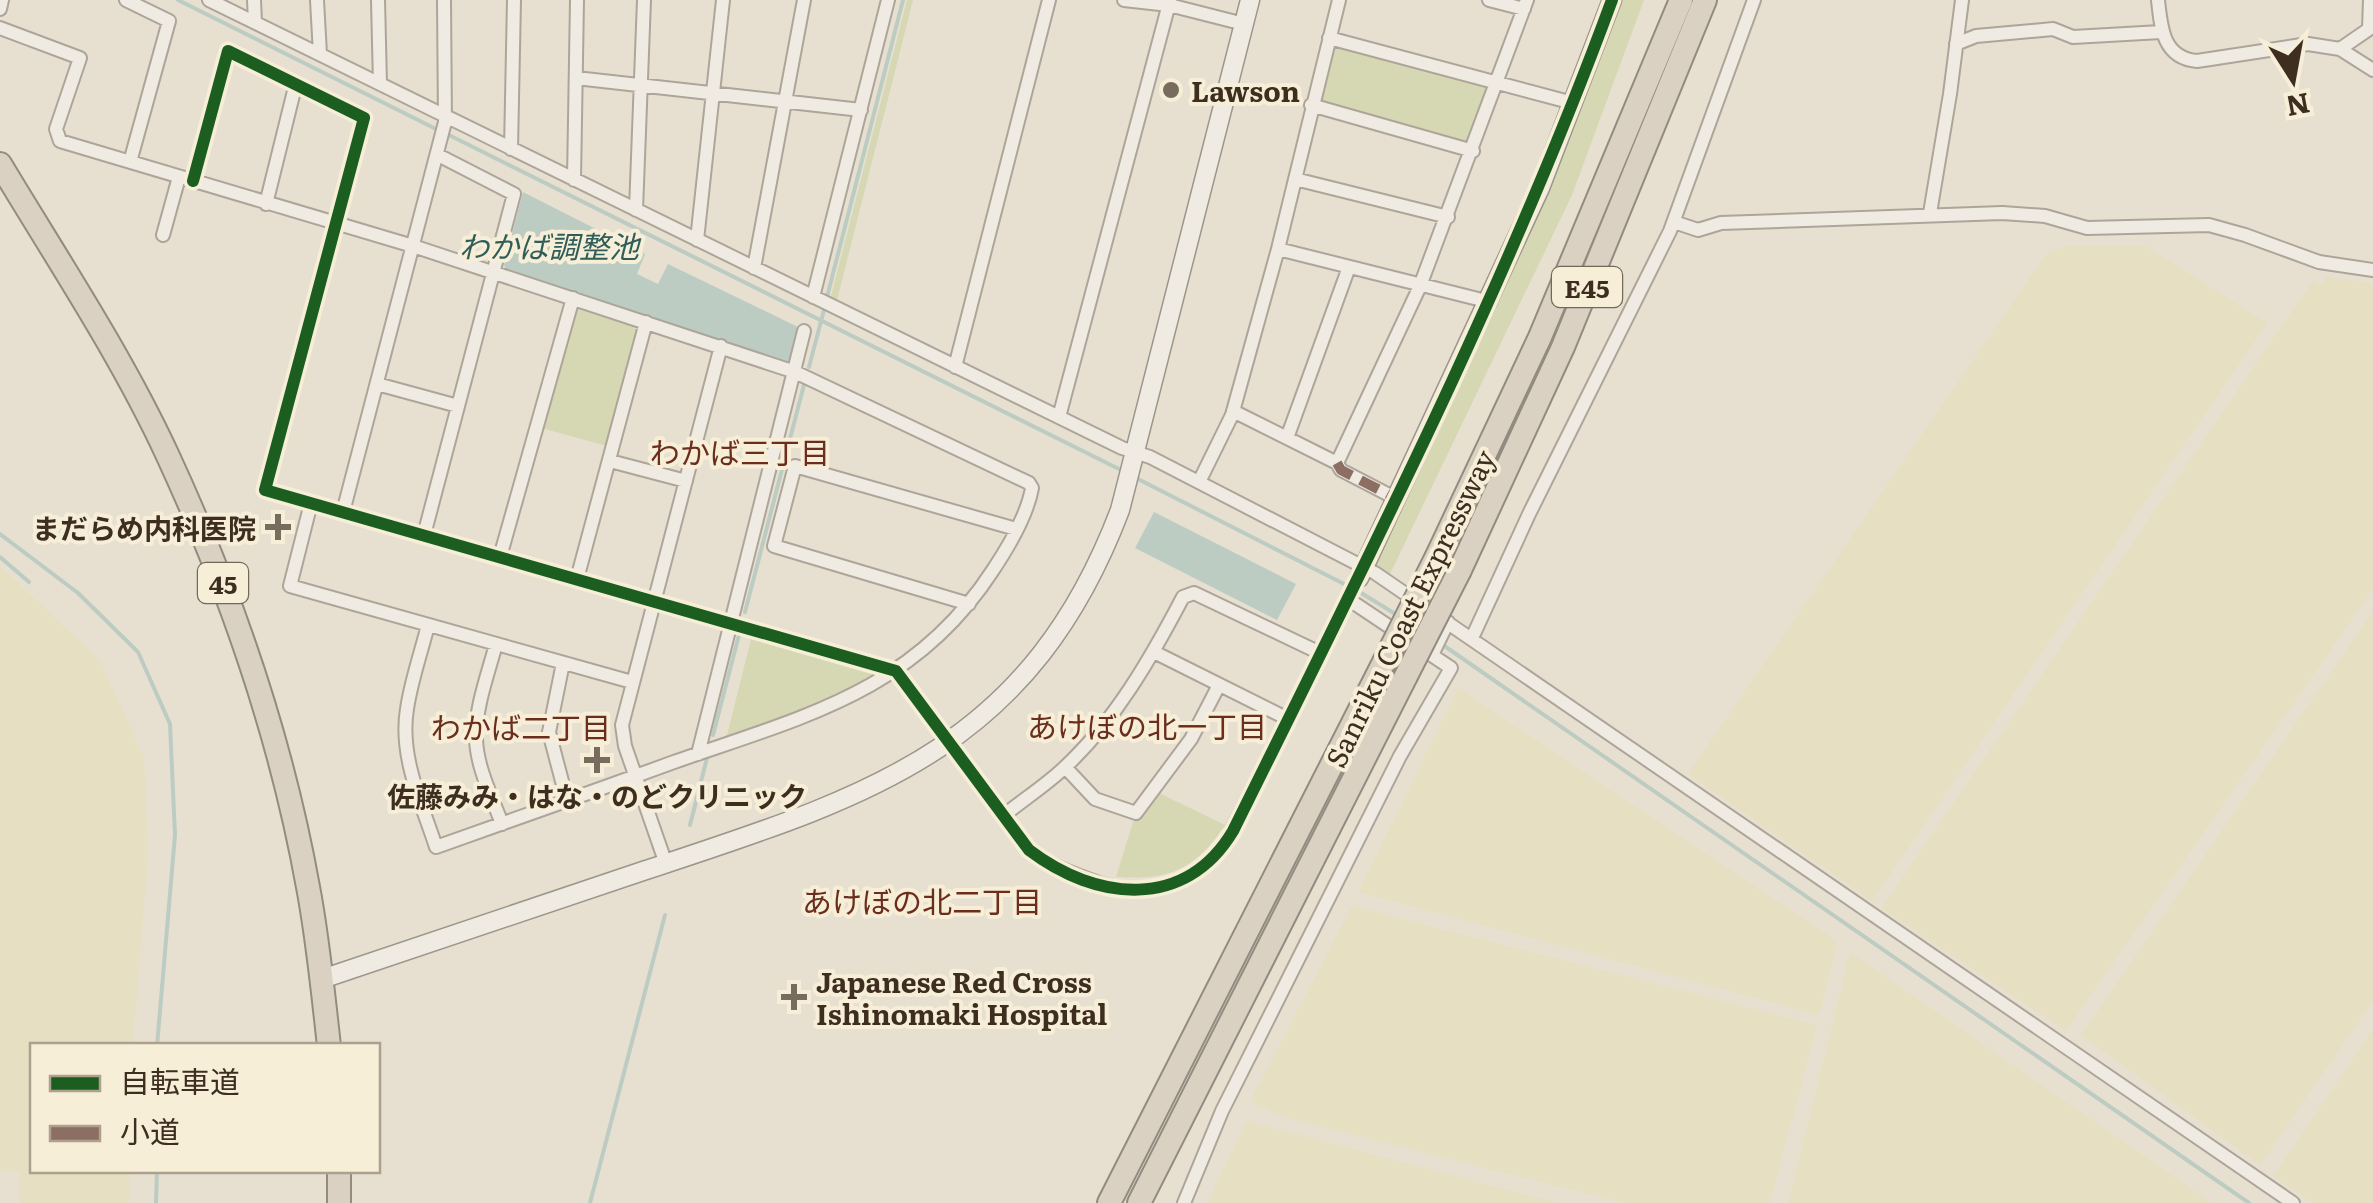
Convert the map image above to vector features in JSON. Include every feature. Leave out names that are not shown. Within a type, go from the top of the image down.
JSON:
[{"type":"highway","name":"Sanriku Coast Expressway","points":[[1107,1203],[1437,556],[1554,304],[1681,0]]},
{"type":"highway","name":"Sanriku Coast Expressway","points":[[1139,1203],[1460,570],[1562,347],[1705,0]]},
{"type":"highway","name":"45","points":[[0,164],[101,332],[166,452],[234,612],[289,794],[309,888],[329,1043]]},
{"type":"highway","points":[[1150,1203],[1231,1022]]},
{"type":"highway","points":[[338,1173],[339,1203]]},
{"type":"street","points":[[0,9],[2,0]]},
{"type":"street","points":[[126,0],[169,21],[130,162]]},
{"type":"street","points":[[209,0],[445,119],[1060,417],[1133,460],[1198,482],[1356,584],[1451,668],[1400,756],[1231,1093],[1184,1203]]},
{"type":"street","points":[[254,0],[256,22]]},
{"type":"street","points":[[317,0],[320,54]]},
{"type":"street","points":[[378,0],[380,84]]},
{"type":"street","points":[[342,512],[445,119],[444,0]]},
{"type":"street","points":[[511,149],[514,0]]},
{"type":"street","points":[[574,180],[577,0]]},
{"type":"street","points":[[636,210],[644,0]]},
{"type":"street","points":[[697,240],[723,0]]},
{"type":"street","points":[[754,268],[804,0]]},
{"type":"street","points":[[813,298],[888,0]]},
{"type":"street","points":[[956,366],[1050,0]]},
{"type":"street","points":[[1124,0],[1170,2],[1244,24]]},
{"type":"street","points":[[322,979],[849,798],[950,742],[998,702],[1042,656],[1100,560],[1126,487],[1250,0]]},
{"type":"street","points":[[1198,482],[1233,412],[1339,0]]},
{"type":"street","points":[[1338,464],[1448,218],[1525,5],[1490,0]]},
{"type":"street","points":[[193,181],[228,51],[364,118],[264,490],[896,671],[1030,850],[1048,864],[1118,889],[1144,892],[1191,877],[1224,846],[1356,584],[1490,302],[1612,0]]},
{"type":"street","points":[[1472,638],[1674,222],[1754,0]]},
{"type":"street","points":[[1930,213],[1962,0]]},
{"type":"street","points":[[2158,0],[2161,32],[2170,50],[2184,60],[2308,44],[2340,49],[2373,70]]},
{"type":"street","points":[[2340,49],[2369,29],[2370,0]]},
{"type":"street","points":[[1060,417],[1170,2]]},
{"type":"street","points":[[0,28],[80,58],[56,129],[60,141],[413,246],[796,372],[1029,483],[1032,492],[1003,555],[969,604],[926,648],[896,671],[844,701],[436,847],[414,781],[406,734],[406,710],[428,625]]},
{"type":"street","points":[[1956,44],[1976,36],[2053,29],[2073,37],[2161,32]]},
{"type":"street","points":[[1329,38],[1573,103]]},
{"type":"street","points":[[576,78],[861,110]]},
{"type":"street","points":[[266,204],[296,83]]},
{"type":"street","points":[[1311,105],[1473,151]]},
{"type":"street","points":[[424,536],[514,194],[439,149]]},
{"type":"street","points":[[163,235],[178,177]]},
{"type":"street","points":[[1295,179],[1448,218]]},
{"type":"street","points":[[1674,222],[1698,230],[1721,222],[1930,213],[2046,216],[2087,228],[2209,225],[2319,262],[2373,270]]},
{"type":"street","points":[[1278,249],[1490,302]]},
{"type":"street","points":[[1287,438],[1350,267]]},
{"type":"street","points":[[500,557],[573,298]]},
{"type":"street","points":[[577,579],[646,322]]},
{"type":"street","points":[[698,754],[804,331]]},
{"type":"street","points":[[666,864],[622,725],[721,346]]},
{"type":"street","points":[[377,384],[458,406]]},
{"type":"street","points":[[1233,412],[1338,464],[1341,470],[1396,498]]},
{"type":"street","points":[[610,460],[686,480]]},
{"type":"street","points":[[969,604],[774,546],[795,466],[1016,529]]},
{"type":"street","points":[[311,504],[290,586],[632,682]]},
{"type":"street","points":[[1356,584],[1448,622],[2293,1203]]},
{"type":"street","points":[[1003,816],[1065,768],[1114,711],[1154,652],[1184,597],[1194,593],[1320,653]]},
{"type":"street","points":[[1432,655],[1448,622]]},
{"type":"street","points":[[496,644],[480,705],[476,740],[502,824]]},
{"type":"street","points":[[1154,652],[1288,719]]},
{"type":"street","points":[[563,663],[549,732],[567,800]]},
{"type":"street","points":[[1065,768],[1095,799],[1136,814],[1190,739],[1219,685]]},
{"type":"shaded area","points":[[2065,246],[2146,246],[2267,323],[1872,901],[1688,774],[2046,254]]},
{"type":"shaded area","points":[[2326,277],[2373,283],[2373,589],[2066,1031],[1881,908],[2313,281],[2320,286]]},
{"type":"shaded area","points":[[0,566],[100,660],[144,758],[148,853],[133,1043],[30,1043],[30,1173],[129,1173],[129,1203],[19,1203],[19,1171],[0,1171]]},
{"type":"shaded area","points":[[2373,611],[2373,1001],[2260,1165],[2081,1035]]},
{"type":"shaded area","points":[[1458,688],[1834,939],[1837,944],[1819,1015],[1358,892]]},
{"type":"shaded area","points":[[1352,906],[1817,1025],[1770,1203],[1625,1203],[1280,1116],[1250,1101]]},
{"type":"shaded area","points":[[1850,952],[2137,1151],[2212,1203],[1788,1203]]},
{"type":"shaded area","points":[[2373,1030],[2373,1203],[2312,1203],[2273,1176]]},
{"type":"shaded area","points":[[1246,1121],[1558,1203],[1208,1203]]},
{"type":"green space","points":[[907,0],[913,0],[836,304],[830,300]]},
{"type":"green space","points":[[1619,0],[1644,0],[1572,195],[1390,574],[1376,566],[1375,559],[1491,315],[1555,168]]},
{"type":"green space","points":[[1329,38],[1498,83],[1473,151],[1311,105]]},
{"type":"green space","points":[[574,309],[635,325],[637,330],[607,446],[541,428]]},
{"type":"green space","points":[[752,635],[878,671],[879,676],[845,695],[726,739]]},
{"type":"green space","points":[[1157,792],[1225,825],[1202,853],[1179,869],[1151,877],[1116,877],[1133,822]]},
{"type":"water","name":"わかば調整池","points":[[523,192],[645,254],[637,274],[658,284],[668,264],[798,327],[794,360],[788,362],[506,270],[504,265]]},
{"type":"water","points":[[1154,512],[1296,584],[1277,620],[1135,548]]},
{"type":"waterway","points":[[178,0],[438,130]]},
{"type":"waterway","points":[[827,297],[903,0]]},
{"type":"waterway","points":[[447,134],[1123,471]]},
{"type":"waterway","points":[[809,367],[824,310]]},
{"type":"waterway","points":[[745,612],[805,381]]},
{"type":"waterway","points":[[1136,478],[1350,587]]},
{"type":"waterway","points":[[0,534],[78,593],[138,652],[170,724],[175,835],[157,1043]]},
{"type":"waterway","points":[[0,557],[29,582]]},
{"type":"waterway","points":[[1358,591],[1397,615]]},
{"type":"waterway","points":[[713,735],[740,631]]},
{"type":"waterway","points":[[1443,645],[2249,1203]]},
{"type":"waterway","points":[[690,825],[708,754]]},
{"type":"waterway","points":[[590,1203],[665,915]]},
{"type":"waterway","points":[[156,1203],[157,1173]]},
{"type":"marked path","points":[[1337,463],[1341,470],[1395,498]]},
{"type":"cycle path","points":[[193,181],[228,51],[364,118],[265,490],[896,671],[1029,850],[1082,880],[1138,890],[1165,886],[1190,875],[1213,857],[1233,831],[1482,317],[1612,0]]},
{"type":"place","name":"Lawson","points":[[1171,90]]},
{"type":"place","name":"まだらめ内科医院","points":[[278,527]]},
{"type":"place","name":"佐藤みみ・はな・のどクリニック","points":[[597,760]]},
{"type":"place","name":"Japanese Red Cross Ishinomaki Hospital","points":[[794,997]]},
{"type":"district","name":"わかば三丁目","points":[[740,451]]},
{"type":"district","name":"あけぼの北一丁目","points":[[1147,725]]},
{"type":"district","name":"わかば二丁目","points":[[521,726]]},
{"type":"district","name":"あけぼの北二丁目","points":[[922,900]]}]
